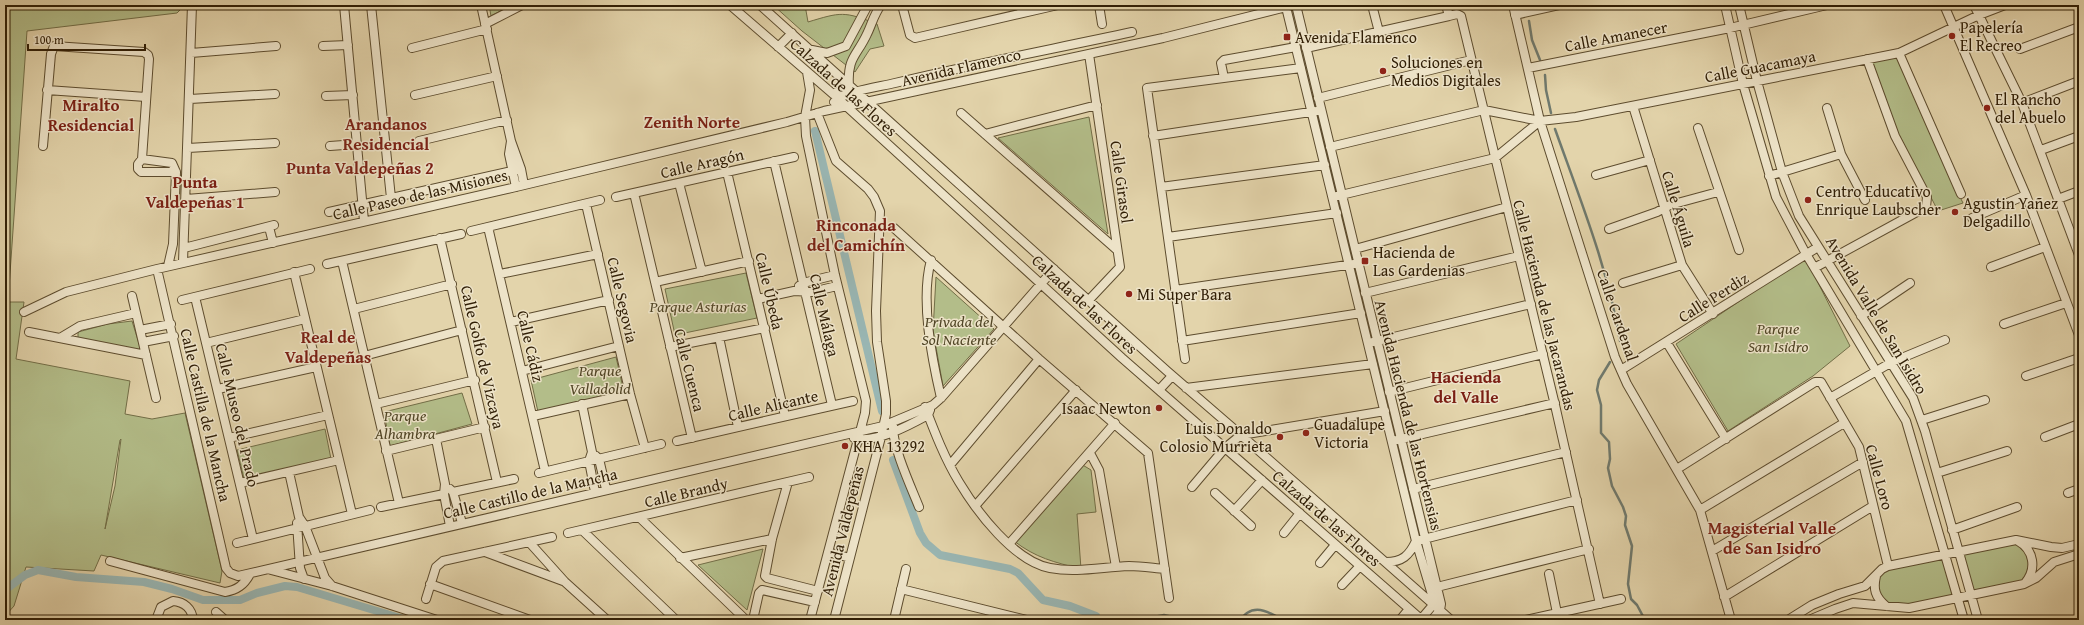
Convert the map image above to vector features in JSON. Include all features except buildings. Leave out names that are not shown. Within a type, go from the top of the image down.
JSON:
[{"type":"street","points":[[183,262],[190,99],[192,5]]},
{"type":"street","points":[[344,5],[364,221]]},
{"type":"street","points":[[371,5],[391,198]]},
{"type":"street","points":[[481,5],[511,141],[521,168],[520,186]]},
{"type":"street","points":[[412,48],[486,26],[522,5]]},
{"type":"street","name":"Calzada de las Flores","points":[[730,5],[835,96],[1159,390],[1422,620]]},
{"type":"street","name":"Calzada de las Flores","points":[[760,5],[1172,376],[1451,620]]},
{"type":"street","points":[[809,49],[822,52],[838,50],[849,42],[858,21],[868,5]]},
{"type":"street","points":[[835,96],[850,86],[850,62],[863,42],[875,13],[881,5]]},
{"type":"street","points":[[902,5],[911,37],[917,38],[1058,5]]},
{"type":"street","points":[[1099,5],[1102,24]]},
{"type":"street","points":[[1372,5],[1379,32]]},
{"type":"street","points":[[1306,48],[1449,16],[1446,5]]},
{"type":"street","name":"Calle Cardenal","points":[[1513,5],[1540,121],[1621,370],[1627,384],[1700,510],[1731,620]]},
{"type":"street","points":[[1515,15],[1559,5]]},
{"type":"street","name":"Avenida Valle de San Isidro","points":[[1725,5],[1743,84],[1781,210],[1899,407],[1910,431],[1964,620]]},
{"type":"street","name":"Avenida Valle de San Isidro","points":[[1739,5],[1757,81],[1782,172],[1793,204],[1818,247],[1892,362],[1913,398],[1922,420],[1978,620]]},
{"type":"street","name":"Calle Amanecer","points":[[1528,68],[1730,28],[1827,5]]},
{"type":"street","points":[[1944,5],[2026,195],[2079,335]]},
{"type":"street","points":[[1974,5],[2022,103],[2041,150],[2079,255]]},
{"type":"street","name":"Calle Guacamaya","points":[[1484,110],[1540,121],[1576,117],[1899,54],[1979,15],[2005,5]]},
{"type":"street","name":"Avenida Hacienda de las Hortensias","points":[[1292,6],[1296,47],[1416,541],[1433,605]]},
{"type":"street","name":"Avenida Hacienda de las Hortensias","points":[[1292,6],[1306,48],[1437,587],[1441,604],[1440,610]]},
{"type":"street","name":"Avenida Flamenco","points":[[845,106],[1163,38],[1292,6]]},
{"type":"street","name":"Calle Hacienda de las Jacarandas","points":[[1449,16],[1460,14],[1555,403],[1589,549],[1600,604]]},
{"type":"street","points":[[2020,49],[2079,27]]},
{"type":"street","name":"Avenida Flamenco","points":[[835,96],[980,63],[1132,32]]},
{"type":"street","points":[[778,48],[792,33]]},
{"type":"street","points":[[323,46],[348,45]]},
{"type":"street","points":[[43,146],[51,49],[54,46],[144,52],[148,55],[149,59],[142,159],[138,164],[138,169],[141,172],[176,172]]},
{"type":"street","points":[[191,53],[276,46]]},
{"type":"street","points":[[1224,78],[1221,63],[1224,60],[1296,47]]},
{"type":"street","points":[[838,50],[850,62]]},
{"type":"street","name":"Calle Girasol","points":[[1088,301],[1120,267],[1090,54]]},
{"type":"street","points":[[1899,54],[1961,194]]},
{"type":"street","points":[[1318,98],[1471,60]]},
{"type":"street","points":[[1816,268],[1926,207],[1928,202],[1928,197],[1894,136],[1867,60]]},
{"type":"street","points":[[980,63],[983,76]]},
{"type":"street","points":[[1185,359],[1146,88],[1302,68]]},
{"type":"street","name":"Avenida Valdepeñas","points":[[806,72],[810,90],[805,117],[806,136],[837,286],[866,401],[865,414],[861,430],[810,620]]},
{"type":"street","points":[[415,95],[497,76]]},
{"type":"street","points":[[2022,103],[2079,81]]},
{"type":"street","points":[[48,90],[146,97]]},
{"type":"street","points":[[190,99],[275,94]]},
{"type":"street","points":[[326,96],[353,95]]},
{"type":"street","name":"Calle Paseo de las Misiones","points":[[820,112],[835,96]]},
{"type":"street","points":[[985,134],[1097,105]]},
{"type":"street","name":"Calle Paseo de las Misiones","points":[[24,312],[66,292],[157,268],[520,186],[845,106]]},
{"type":"street","name":"Calle Águila","points":[[1634,106],[1682,265],[1713,314]]},
{"type":"street","points":[[1827,108],[1840,154],[1865,200]]},
{"type":"street","points":[[1153,136],[1321,110]]},
{"type":"street","points":[[1330,147],[1484,110]]},
{"type":"street","name":"Avenida Valdepeñas","points":[[820,112],[836,161],[868,189],[874,197],[880,211],[876,311],[878,342],[886,401],[886,414],[881,437],[834,620]]},
{"type":"street","points":[[961,113],[1117,250]]},
{"type":"street","points":[[420,141],[506,120]]},
{"type":"street","points":[[1333,197],[1495,158],[1540,121]]},
{"type":"street","points":[[1698,128],[1718,192],[1739,250]]},
{"type":"street","points":[[2041,150],[2079,136]]},
{"type":"street","points":[[511,141],[509,154],[512,170],[520,186]]},
{"type":"street","points":[[188,148],[276,143]]},
{"type":"street","points":[[330,146],[357,144]]},
{"type":"street","points":[[1770,176],[1840,154]]},
{"type":"street","name":"Calle Aragón","points":[[616,197],[794,157]]},
{"type":"street","points":[[142,159],[172,163],[176,172],[173,244],[168,266]]},
{"type":"street","points":[[1596,175],[1650,160]]},
{"type":"street","name":"Calle Málaga","points":[[774,161],[832,405]]},
{"type":"street","points":[[1161,187],[1325,165]]},
{"type":"street","points":[[329,212],[521,168]]},
{"type":"street","name":"Calle Úbeda","points":[[727,172],[765,328],[784,416]]},
{"type":"street","points":[[679,183],[702,272]]},
{"type":"street","points":[[2058,199],[2079,191]]},
{"type":"street","points":[[186,199],[275,192]]},
{"type":"street","points":[[1609,229],[1664,208],[1670,204],[1718,192]]},
{"type":"street","name":"Calle Cuenca","points":[[634,193],[692,438]]},
{"type":"street","points":[[1972,218],[2026,195]]},
{"type":"street","points":[[471,231],[600,200]]},
{"type":"street","name":"Calle Segovia","points":[[586,204],[630,394],[645,448]]},
{"type":"street","points":[[1355,249],[1507,207]]},
{"type":"street","points":[[1168,237],[1336,213]]},
{"type":"street","points":[[184,248],[272,226],[273,243]]},
{"type":"street","name":"Calle Cádiz","points":[[488,227],[533,416],[542,472],[589,461]]},
{"type":"street","points":[[894,228],[932,260],[1039,359],[1148,453],[1169,598]]},
{"type":"street","points":[[327,264],[461,234]]},
{"type":"street","name":"Calle Golfo de Vizcaya","points":[[440,238],[452,284],[497,482]]},
{"type":"street","name":"Calle Perdiz","points":[[1621,370],[1667,343],[1818,247]]},
{"type":"street","points":[[1991,267],[2046,247]]},
{"type":"street","points":[[500,274],[598,254]]},
{"type":"street","points":[[1366,293],[1519,256]]},
{"type":"street","points":[[932,260],[928,288],[929,319],[931,344],[941,398]]},
{"type":"street","points":[[342,261],[399,503]]},
{"type":"street","points":[[655,282],[749,261]]},
{"type":"street","points":[[1176,290],[1358,263]]},
{"type":"street","points":[[1623,283],[1682,265]]},
{"type":"street","name":"Calle Castilla de la Mancha","points":[[157,268],[174,336],[226,568]]},
{"type":"street","points":[[182,300],[310,269]]},
{"type":"street","points":[[844,435],[858,440],[881,437],[893,432],[929,409],[941,398],[1004,327],[1041,282],[1054,269]]},
{"type":"street","points":[[294,272],[352,514]]},
{"type":"street","points":[[794,290],[803,283],[835,275]]},
{"type":"street","points":[[1861,316],[1910,283]]},
{"type":"street","points":[[354,309],[452,284]]},
{"type":"street","points":[[758,299],[794,290],[806,292],[837,286]]},
{"type":"street","points":[[132,296],[156,398]]},
{"type":"street","name":"Calle Museo del Prado","points":[[195,297],[253,539]]},
{"type":"street","points":[[511,322],[609,300]]},
{"type":"street","points":[[2004,324],[2066,303]]},
{"type":"street","points":[[1368,343],[1531,304]]},
{"type":"street","points":[[60,338],[80,326],[136,313]]},
{"type":"street","points":[[1182,341],[1361,313]]},
{"type":"street","points":[[206,343],[305,318]]},
{"type":"street","points":[[140,330],[171,324]]},
{"type":"street","points":[[670,347],[765,328]]},
{"type":"street","points":[[364,356],[462,330]]},
{"type":"street","points":[[29,332],[146,355]]},
{"type":"street","points":[[143,342],[174,336]]},
{"type":"street","points":[[719,337],[738,427]]},
{"type":"street","points":[[1830,398],[1892,362],[1945,340]]},
{"type":"street","points":[[1667,343],[1726,439],[1677,469]]},
{"type":"street","points":[[522,371],[619,346]]},
{"type":"street","points":[[1389,392],[1543,354]]},
{"type":"street","points":[[2026,376],[2079,358]]},
{"type":"street","points":[[950,465],[1039,359]]},
{"type":"street","points":[[1186,388],[1373,364]]},
{"type":"street","points":[[218,389],[316,367]]},
{"type":"street","points":[[1159,390],[1172,376]]},
{"type":"street","points":[[376,404],[474,380]]},
{"type":"street","name":"Calle Loro","points":[[1726,439],[1818,381],[1821,382],[1859,447],[1888,566]]},
{"type":"street","points":[[976,505],[1076,390]]},
{"type":"street","points":[[533,416],[630,394]]},
{"type":"street","points":[[1922,420],[1985,400]]},
{"type":"street","name":"Calle Alicante","points":[[677,441],[853,401]]},
{"type":"street","points":[[1392,441],[1555,403]]},
{"type":"street","points":[[582,404],[592,452],[589,461],[595,492]]},
{"type":"street","points":[[929,409],[950,465],[960,483],[976,505],[1009,544],[1028,560],[1045,567],[1067,570],[1139,566],[1165,569]]},
{"type":"street","name":"Calle Castillo de la Mancha","points":[[226,568],[230,573],[238,576],[250,574],[606,489],[883,426],[893,421],[929,409]]},
{"type":"street","points":[[1192,487],[1225,448],[1241,435],[1385,412]]},
{"type":"street","points":[[229,438],[328,415]]},
{"type":"street","points":[[893,421],[893,432],[919,507]]},
{"type":"street","points":[[1009,544],[1090,453],[1114,423]]},
{"type":"street","points":[[1700,510],[1844,423]]},
{"type":"street","points":[[2045,437],[2079,424]]},
{"type":"street","points":[[386,451],[485,427]]},
{"type":"street","points":[[436,439],[445,484],[444,494],[450,526]]},
{"type":"street","points":[[589,461],[661,444]]},
{"type":"street","points":[[1937,473],[2007,451]]},
{"type":"street","points":[[592,452],[599,459],[606,489]]},
{"type":"street","points":[[1413,489],[1566,452]]},
{"type":"street","points":[[1090,453],[1099,470],[1116,567]]},
{"type":"street","points":[[240,483],[339,460]]},
{"type":"street","points":[[1712,551],[1863,462]]},
{"type":"street","points":[[289,472],[299,517],[305,526],[325,578],[332,586]]},
{"type":"street","name":"Calle Brandy","points":[[568,533],[809,477]]},
{"type":"street","points":[[453,492],[514,479]]},
{"type":"street","points":[[1234,511],[1262,480]]},
{"type":"street","points":[[788,482],[772,539],[765,571],[767,578],[818,591]]},
{"type":"street","points":[[445,484],[453,492],[462,523]]},
{"type":"street","points":[[2068,492],[2079,488]]},
{"type":"street","points":[[1215,493],[1251,526]]},
{"type":"street","points":[[381,507],[444,494]]},
{"type":"street","points":[[1386,562],[1398,561],[1406,557],[1416,541],[1578,500]]},
{"type":"street","points":[[1724,597],[1874,506]]},
{"type":"street","points":[[1952,530],[2018,508]]},
{"type":"street","points":[[237,543],[296,527],[370,510]]},
{"type":"street","points":[[1284,533],[1300,513]]},
{"type":"street","points":[[299,517],[296,527],[301,562],[300,568],[304,579]]},
{"type":"street","points":[[639,517],[746,620]]},
{"type":"street","points":[[582,530],[676,620]]},
{"type":"street","points":[[426,600],[436,567],[443,561],[552,537]]},
{"type":"street","points":[[680,558],[772,539]]},
{"type":"street","points":[[2016,540],[2027,548],[2033,560],[2031,574],[2024,584]]},
{"type":"street","points":[[1788,620],[1812,605],[1839,594],[1865,586],[1888,566],[2016,540],[2062,548],[2079,544]]},
{"type":"street","points":[[529,542],[565,582],[607,620]]},
{"type":"street","points":[[1320,563],[1336,545]]},
{"type":"street","points":[[1437,587],[1589,549]]},
{"type":"street","points":[[485,552],[565,582]]},
{"type":"street","points":[[828,552],[850,558]]},
{"type":"street","points":[[1809,620],[1835,609],[1853,604],[1909,608],[2024,584],[2036,578],[2054,562],[2079,554]]},
{"type":"street","points":[[110,561],[225,592],[242,586],[250,574]]},
{"type":"street","points":[[1342,585],[1360,566]]},
{"type":"street","points":[[269,569],[332,586],[437,620]]},
{"type":"street","points":[[894,620],[906,569]]},
{"type":"street","points":[[1549,574],[1562,615]]},
{"type":"street","points":[[1876,575],[1876,594],[1878,598],[1887,606]]},
{"type":"street","points":[[430,584],[530,620]]},
{"type":"street","points":[[796,597],[799,586]]},
{"type":"street","points":[[752,620],[759,592],[766,589],[815,602]]},
{"type":"street","points":[[901,589],[1013,618],[1027,620]]},
{"type":"street","points":[[1526,620],[1562,615],[1621,599]]},
{"type":"street","points":[[156,620],[161,607],[173,601],[185,605],[190,610],[193,620]]},
{"type":"street","points":[[1422,620],[1433,605]]},
{"type":"street","points":[[1400,620],[1410,609]]},
{"type":"street","points":[[1432,620],[1440,610]]},
{"type":"street","points":[[216,612],[225,620]]},
{"type":"green space","points":[[5,5],[185,5],[177,13],[27,31],[8,302],[24,302],[16,359],[130,381],[125,414],[152,419],[185,413],[222,571],[220,583],[101,555],[94,571],[26,567],[14,606],[5,616]],"holes":[[[121,439],[115,486],[105,529]]]},
{"type":"green space","points":[[489,5],[512,5],[491,16]]},
{"type":"green space","points":[[773,5],[805,5],[808,22],[828,16],[842,14],[857,17],[877,24],[884,46],[870,49],[855,72],[802,31]]},
{"type":"green space","points":[[1897,56],[1963,203],[1938,211],[1898,133],[1870,63]]},
{"type":"green space","points":[[1089,117],[1108,234],[998,138]]},
{"type":"green space","name":"Parque San Isidro","points":[[1805,257],[1850,346],[1813,376],[1728,431],[1676,344]]},
{"type":"green space","name":"Parque Asturias","points":[[746,273],[757,318],[675,335],[665,289]]},
{"type":"green space","name":"Privada del Sol Naciente","points":[[936,277],[994,329],[943,386],[933,331]]},
{"type":"green space","points":[[132,321],[141,350],[78,339],[78,332],[108,324]]},
{"type":"green space","name":"Parque Valladolid","points":[[616,357],[624,392],[538,412],[531,380]]},
{"type":"green space","name":"Parque Alhambra","points":[[462,393],[472,424],[390,446],[384,412]]},
{"type":"green space","points":[[325,429],[331,459],[244,479],[237,450]]},
{"type":"green space","points":[[1081,464],[1091,470],[1096,512],[1077,514],[1081,569],[1054,562],[1030,552],[1014,541]]},
{"type":"green space","points":[[2016,541],[2032,561],[2024,583],[1972,594],[1960,552]]},
{"type":"green space","points":[[763,549],[747,610],[698,565]]},
{"type":"green space","points":[[1944,555],[1956,597],[1909,608],[1882,602],[1875,583],[1883,569]]},
{"type":"waterway","points":[[1529,21],[1532,40],[1540,60]]},
{"type":"waterway","points":[[1545,75],[1546,90],[1551,113]]},
{"type":"waterway","points":[[1555,129],[1601,260],[1615,314],[1620,341]]},
{"type":"waterway","points":[[815,131],[882,411]]},
{"type":"waterway","points":[[1610,362],[1599,380],[1597,390],[1601,405],[1601,433],[1609,442],[1610,459],[1608,468],[1612,486],[1626,516],[1625,525],[1632,546],[1628,584],[1631,599],[1637,605],[1645,620]]},
{"type":"waterway","points":[[893,460],[920,533],[926,543],[940,555],[1010,569],[1018,573],[1043,600],[1070,606],[1096,616]]},
{"type":"waterway","points":[[5,590],[25,575],[38,570],[76,577],[144,582],[172,589],[203,600],[240,600],[257,593],[285,586],[297,587],[407,620]]},
{"type":"waterway","points":[[1237,620],[1247,613],[1256,610],[1265,611],[1283,620]]},
{"type":"waterway","points":[[1138,620],[1164,615],[1186,620]]},
{"type":"waterway","points":[[1096,616],[1104,620]]},
{"type":"place","name":"Papelería El Recreo","points":[[1952,36]]},
{"type":"place","name":"Avenida Flamenco","points":[[1287,37]]},
{"type":"place","name":"Soluciones en Medios Digitales","points":[[1383,71]]},
{"type":"place","name":"El Rancho del Abuelo","points":[[1987,108]]},
{"type":"place","name":"Centro Educativo Enrique Laubscher","points":[[1808,200]]},
{"type":"place","name":"Agustin Yañez Delgadillo","points":[[1955,212]]},
{"type":"place","name":"Hacienda de Las Gardenias","points":[[1365,261]]},
{"type":"place","name":"Mi Super Bara","points":[[1129,294]]},
{"type":"place","name":"Isaac Newton","points":[[1159,408]]},
{"type":"place","name":"Guadalupe Victoria","points":[[1306,433]]},
{"type":"place","name":"Luis Donaldo Colosio Murrieta","points":[[1280,437]]},
{"type":"place","name":"KHA 13292","points":[[845,446]]},
{"type":"district","name":"Miralto Residencial","points":[[91,115]]},
{"type":"district","name":"Zenith Norte","points":[[692,122]]},
{"type":"district","name":"Arandanos Residencial","points":[[386,134]]},
{"type":"district","name":"Punta Valdepeñas 2","points":[[360,168]]},
{"type":"district","name":"Punta Valdepeñas 1","points":[[195,192]]},
{"type":"district","name":"Rinconada del Camichín","points":[[856,235]]},
{"type":"district","name":"Real de Valdepeñas","points":[[328,347]]},
{"type":"district","name":"Hacienda del Valle","points":[[1466,387]]},
{"type":"district","name":"Magisterial Valle de San Isidro","points":[[1772,538]]}]
